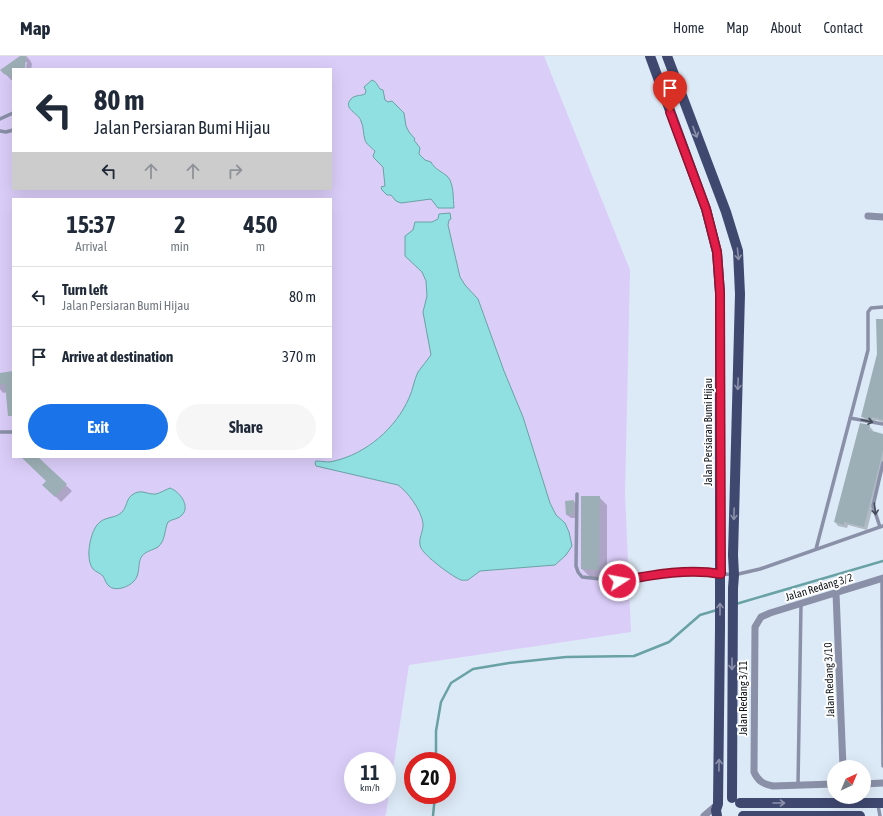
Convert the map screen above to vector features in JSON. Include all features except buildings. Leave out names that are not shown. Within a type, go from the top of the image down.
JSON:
[{"type":"main road","name":"Jalan Persiaran Bumi Hijau","points":[[650,56],[706,209],[717,252],[720,293],[721,574],[718,804],[716,810],[711,815]]},
{"type":"main road","points":[[667,56],[726,212],[738,250],[740,294],[732,625],[736,800],[743,808],[742,816],[860,816]]},
{"type":"main road","points":[[718,804],[726,798],[736,800],[880,803]]},
{"type":"street","points":[[868,216],[883,216]]},
{"type":"street","name":"Jalan Redang 3/2","points":[[761,617],[882,578]]},
{"type":"street","name":"Jalan Redang 3/10","points":[[836,593],[842,760]]},
{"type":"street","name":"Jalan Redang 3/11","points":[[761,617],[755,627],[754,772],[757,779],[764,784],[773,786],[798,785]]},
{"type":"street","points":[[871,784],[883,783]]},
{"type":"street","points":[[798,785],[827,784]]},
{"type":"lane","points":[[0,119],[12,113]]},
{"type":"lane","points":[[0,131],[6,132],[12,130]]},
{"type":"lane","points":[[816,549],[868,350],[868,312],[871,308],[883,307]]},
{"type":"lane","points":[[850,418],[883,424]]},
{"type":"lane","points":[[0,432],[12,432]]},
{"type":"lane","points":[[577,494],[576,566],[582,577],[619,581],[660,574],[708,572],[734,575],[760,570],[881,526],[874,506],[883,463]]},
{"type":"lane","points":[[882,578],[883,766]]},
{"type":"lane","points":[[798,785],[801,603]]},
{"type":"lane","points":[[880,803],[880,816]]},
{"type":"shaded area","points":[[0,56],[544,56],[630,270],[625,493],[631,632],[409,665],[396,752],[344,752],[344,804],[388,804],[385,816],[0,816]]},
{"type":"shaded area","points":[[372,80],[380,89],[383,90],[385,100],[388,102],[392,101],[404,113],[406,126],[420,148],[419,154],[425,160],[431,162],[434,167],[446,175],[450,180],[454,208],[438,208],[431,199],[401,203],[396,201],[391,195],[387,195],[382,190],[381,187],[385,186],[383,167],[374,158],[373,156],[375,151],[364,138],[363,126],[360,118],[348,106],[352,98],[365,94],[366,91],[364,87]]},
{"type":"shaded area","points":[[450,213],[451,219],[449,220],[448,225],[460,277],[478,299],[504,371],[523,417],[550,503],[556,515],[565,523],[569,532],[572,546],[566,555],[555,565],[480,571],[468,580],[460,580],[450,574],[423,551],[420,545],[423,526],[422,518],[414,502],[398,485],[316,466],[315,463],[316,461],[330,462],[346,458],[368,446],[388,429],[403,409],[410,395],[418,372],[431,355],[423,312],[427,296],[426,281],[422,272],[405,256],[405,236],[413,230],[415,222],[432,222],[438,219],[439,214]]},
{"type":"shaded area","points":[[170,488],[180,495],[185,503],[182,515],[168,522],[161,544],[142,556],[138,575],[134,581],[122,588],[112,588],[107,584],[103,576],[93,569],[89,559],[89,547],[94,529],[103,520],[121,513],[127,501],[135,493],[141,492],[156,494]]},
{"type":"waterway","points":[[736,604],[883,561]]},
{"type":"waterway","points":[[436,752],[436,731],[441,702],[451,683],[473,669],[509,663],[566,657],[634,656],[669,642],[700,615],[717,610]]},
{"type":"waterway","points":[[433,816],[434,804]]},
{"type":"route","points":[[619,581],[660,574],[708,572],[721,574],[720,293],[717,252],[706,209],[670,112]]}]
